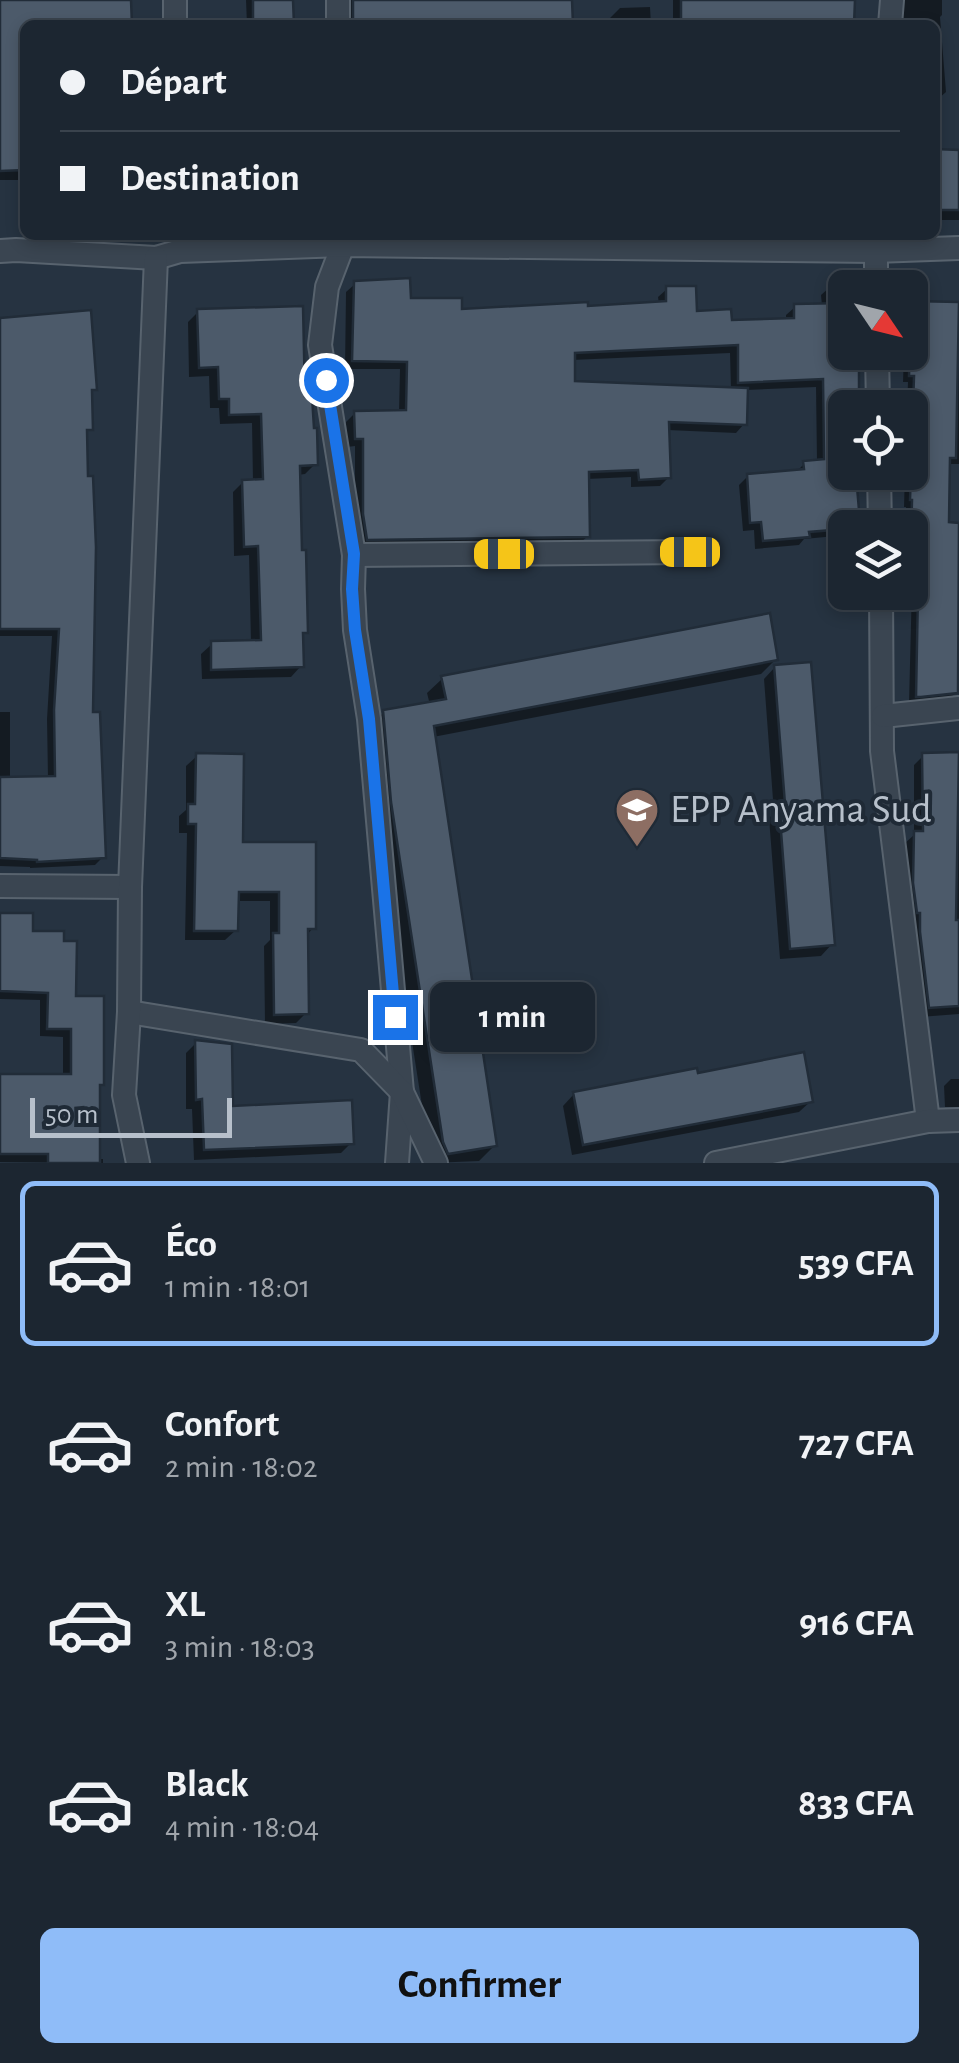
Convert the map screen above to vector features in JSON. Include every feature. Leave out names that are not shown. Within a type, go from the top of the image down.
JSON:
[{"type":"street","points":[[343,240],[327,287],[320,345],[354,554],[355,630],[369,719],[402,1092],[397,1163]]},
{"type":"street","points":[[0,251],[156,258],[180,243],[343,240],[876,243],[959,248]]},
{"type":"street","points":[[876,243],[876,270]]},
{"type":"street","points":[[138,1163],[124,1095],[156,258]]},
{"type":"street","points":[[354,554],[690,552]]},
{"type":"street","points":[[881,610],[882,751],[928,1121]]},
{"type":"street","points":[[883,716],[959,708]]},
{"type":"street","points":[[0,886],[130,887]]},
{"type":"street","points":[[129,1012],[361,1050],[402,1092],[436,1163]]},
{"type":"street","points":[[716,1163],[928,1121],[959,1120]]},
{"type":"building","points":[[0,0],[131,0],[132,20],[20,20],[20,170],[0,171]]},
{"type":"building","points":[[253,0],[293,0],[294,20],[253,20]]},
{"type":"building","points":[[353,0],[572,0],[573,20],[353,20]]},
{"type":"building","points":[[681,0],[855,0],[854,20],[681,20]]},
{"type":"building","points":[[940,149],[959,150],[959,210],[940,210]]},
{"type":"building","points":[[410,278],[411,298],[462,298],[462,309],[666,301],[666,286],[696,286],[697,311],[731,309],[732,320],[794,318],[794,304],[828,303],[828,370],[859,370],[859,390],[828,390],[828,490],[857,490],[859,510],[828,510],[828,530],[809,532],[810,537],[763,541],[761,522],[750,523],[747,474],[804,469],[803,461],[824,459],[823,379],[738,383],[738,345],[575,353],[575,381],[748,388],[747,425],[669,422],[671,478],[639,480],[638,470],[589,472],[590,537],[367,540],[363,439],[355,439],[354,411],[406,410],[407,362],[352,361],[354,281]]},
{"type":"building","points":[[928,301],[959,302],[956,458],[950,458],[949,522],[959,523],[958,693],[921,697],[916,697],[918,610],[928,610],[928,510],[912,510],[910,500],[910,490],[928,490],[928,390],[914,390],[914,376],[909,376],[909,370],[928,370]]},
{"type":"building","points":[[303,306],[305,396],[312,396],[318,465],[300,466],[308,633],[303,633],[304,667],[211,670],[211,641],[261,640],[258,546],[244,547],[242,480],[263,479],[261,414],[229,415],[229,399],[219,399],[218,367],[199,368],[197,309]]},
{"type":"building","points":[[91,310],[97,390],[92,390],[93,430],[87,430],[96,547],[93,712],[100,712],[106,858],[37,862],[0,858],[0,777],[55,776],[59,629],[0,629],[0,318]]},
{"type":"building","points":[[770,613],[778,660],[434,726],[497,1146],[448,1154],[443,1142],[391,802],[383,710],[446,699],[441,676]]},
{"type":"building","points":[[811,662],[835,945],[790,949],[779,805],[785,804],[774,665]]},
{"type":"building","points":[[959,752],[959,1006],[929,1008],[920,913],[913,883],[914,831],[923,831],[922,753]]},
{"type":"building","points":[[196,753],[244,754],[243,842],[316,842],[316,929],[308,929],[309,1014],[274,1015],[273,933],[279,933],[279,892],[239,892],[238,931],[194,931],[196,824],[188,824],[188,804],[195,804]]},
{"type":"building","points":[[0,913],[33,913],[33,931],[64,931],[64,941],[77,941],[76,996],[104,996],[100,1163],[48,1163],[48,1154],[0,1154],[0,1074],[71,1074],[71,1029],[47,1029],[48,993],[0,991]]},
{"type":"building","points":[[195,1040],[232,1044],[233,1106],[352,1100],[354,1144],[204,1150],[202,1099],[196,1100]]},
{"type":"building","points":[[804,1052],[813,1102],[583,1145],[573,1092]]},
{"type":"place","name":"EPP Anyama Sud","points":[[637,848]]},
{"type":"route","points":[[326,380],[354,554],[355,630],[369,719],[395,1017]]}]
